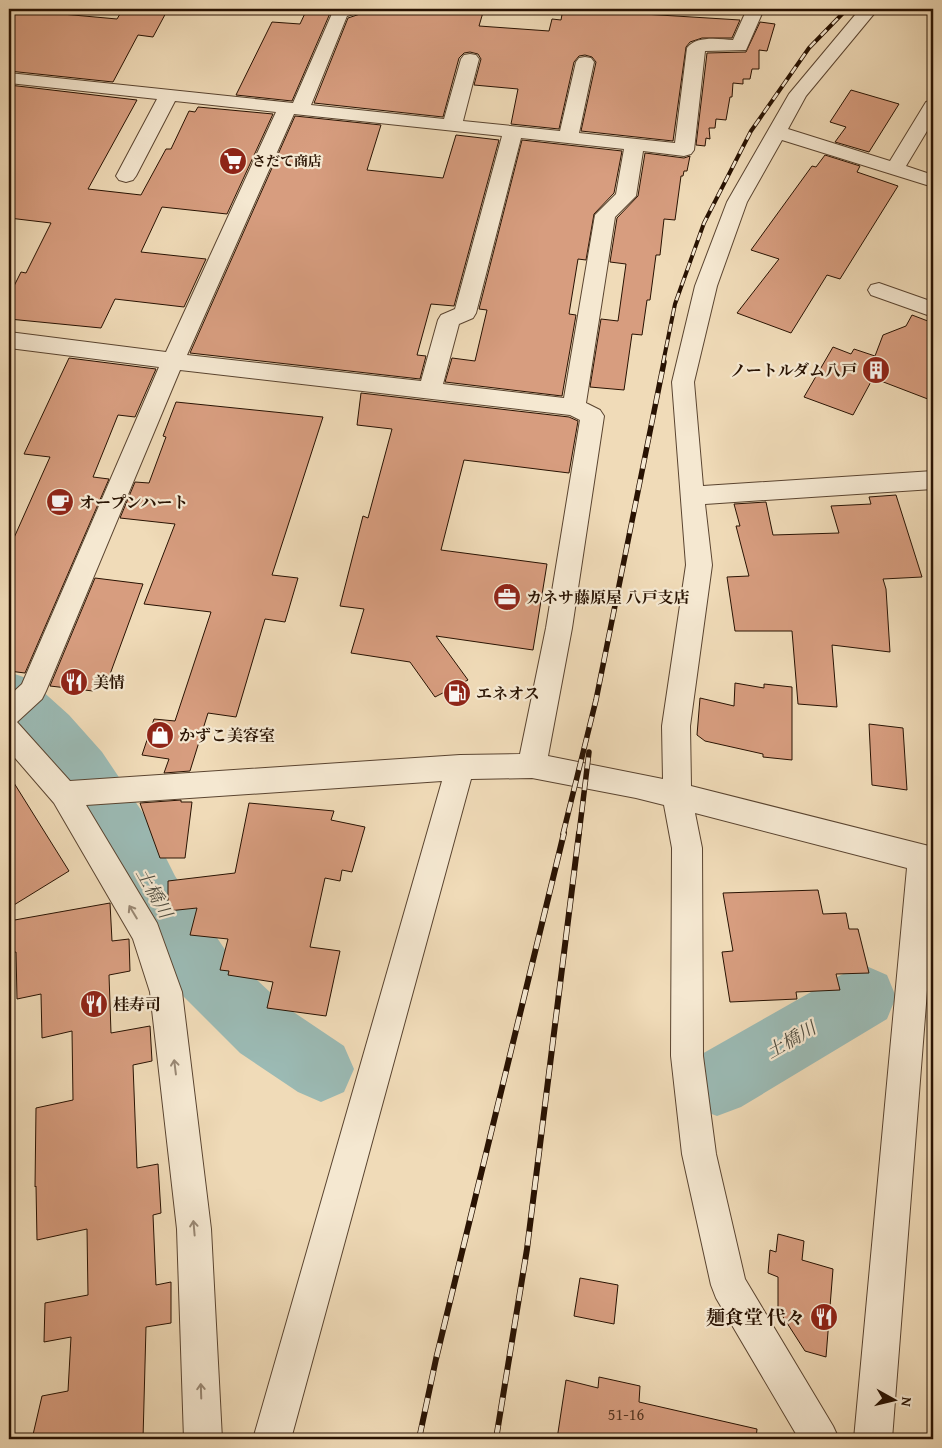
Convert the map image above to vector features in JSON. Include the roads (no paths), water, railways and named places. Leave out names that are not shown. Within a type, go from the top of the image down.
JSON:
[{"type":"street","points":[[9,713],[32,692],[174,361],[340,13],[351,9]]},
{"type":"street","points":[[9,78],[684,150],[696,48],[707,44],[740,46],[755,9]]},
{"type":"street","points":[[820,1439],[729,1285],[699,1154],[687,1056],[687,848],[677,796],[676,726],[699,565],[683,382],[706,286],[737,202],[798,94],[869,9]]},
{"type":"street","points":[[452,125],[470,59]]},
{"type":"street","points":[[568,138],[585,62]]},
{"type":"street","points":[[126,176],[168,96]]},
{"type":"street","points":[[895,169],[933,106]]},
{"type":"street","points":[[430,391],[449,320],[465,313],[513,132]]},
{"type":"street","points":[[776,132],[933,181]]},
{"type":"street","points":[[574,407],[605,215],[626,196],[634,145]]},
{"type":"street","points":[[879,290],[933,310]]},
{"type":"street","points":[[9,340],[574,407],[592,416],[559,628],[532,766]]},
{"type":"street","points":[[693,496],[933,480]]},
{"type":"street","points":[[9,731],[64,794],[146,934],[166,992],[194,1229],[203,1439]]},
{"type":"street","points":[[64,794],[460,768],[532,766],[618,782],[928,859],[873,1439]]},
{"type":"street","points":[[272,1439],[460,768]]},
{"type":"waterway","name":"土橋川","points":[[9,696],[49,732],[82,770],[124,835],[153,896],[204,973],[263,1030],[321,1069]]},
{"type":"waterway","name":"土橋川","points":[[717,1083],[864,997]]},
{"type":"railway","points":[[663,363],[675,304],[704,223],[751,131],[809,48],[847,9]]},
{"type":"railway","points":[[563,834],[596,700],[664,362]]},
{"type":"railway","points":[[579,834],[589,752]]},
{"type":"railway","points":[[419,1439],[436,1359],[564,833]]},
{"type":"railway","points":[[496,1439],[527,1249],[579,833]]},
{"type":"place","name":"さだて商店","points":[[233,161]]},
{"type":"place","name":"ノートルダム八戸","points":[[876,370]]},
{"type":"place","name":"オープンハート","points":[[60,502]]},
{"type":"place","name":"カネサ藤原屋 八戸支店","points":[[507,597]]},
{"type":"place","name":"美情","points":[[74,682]]},
{"type":"place","name":"エネオス","points":[[457,693]]},
{"type":"place","name":"かずこ美容室","points":[[160,735]]},
{"type":"place","name":"桂寿司","points":[[94,1004]]},
{"type":"place","name":"麺食堂 代々","points":[[824,1317]]}]
